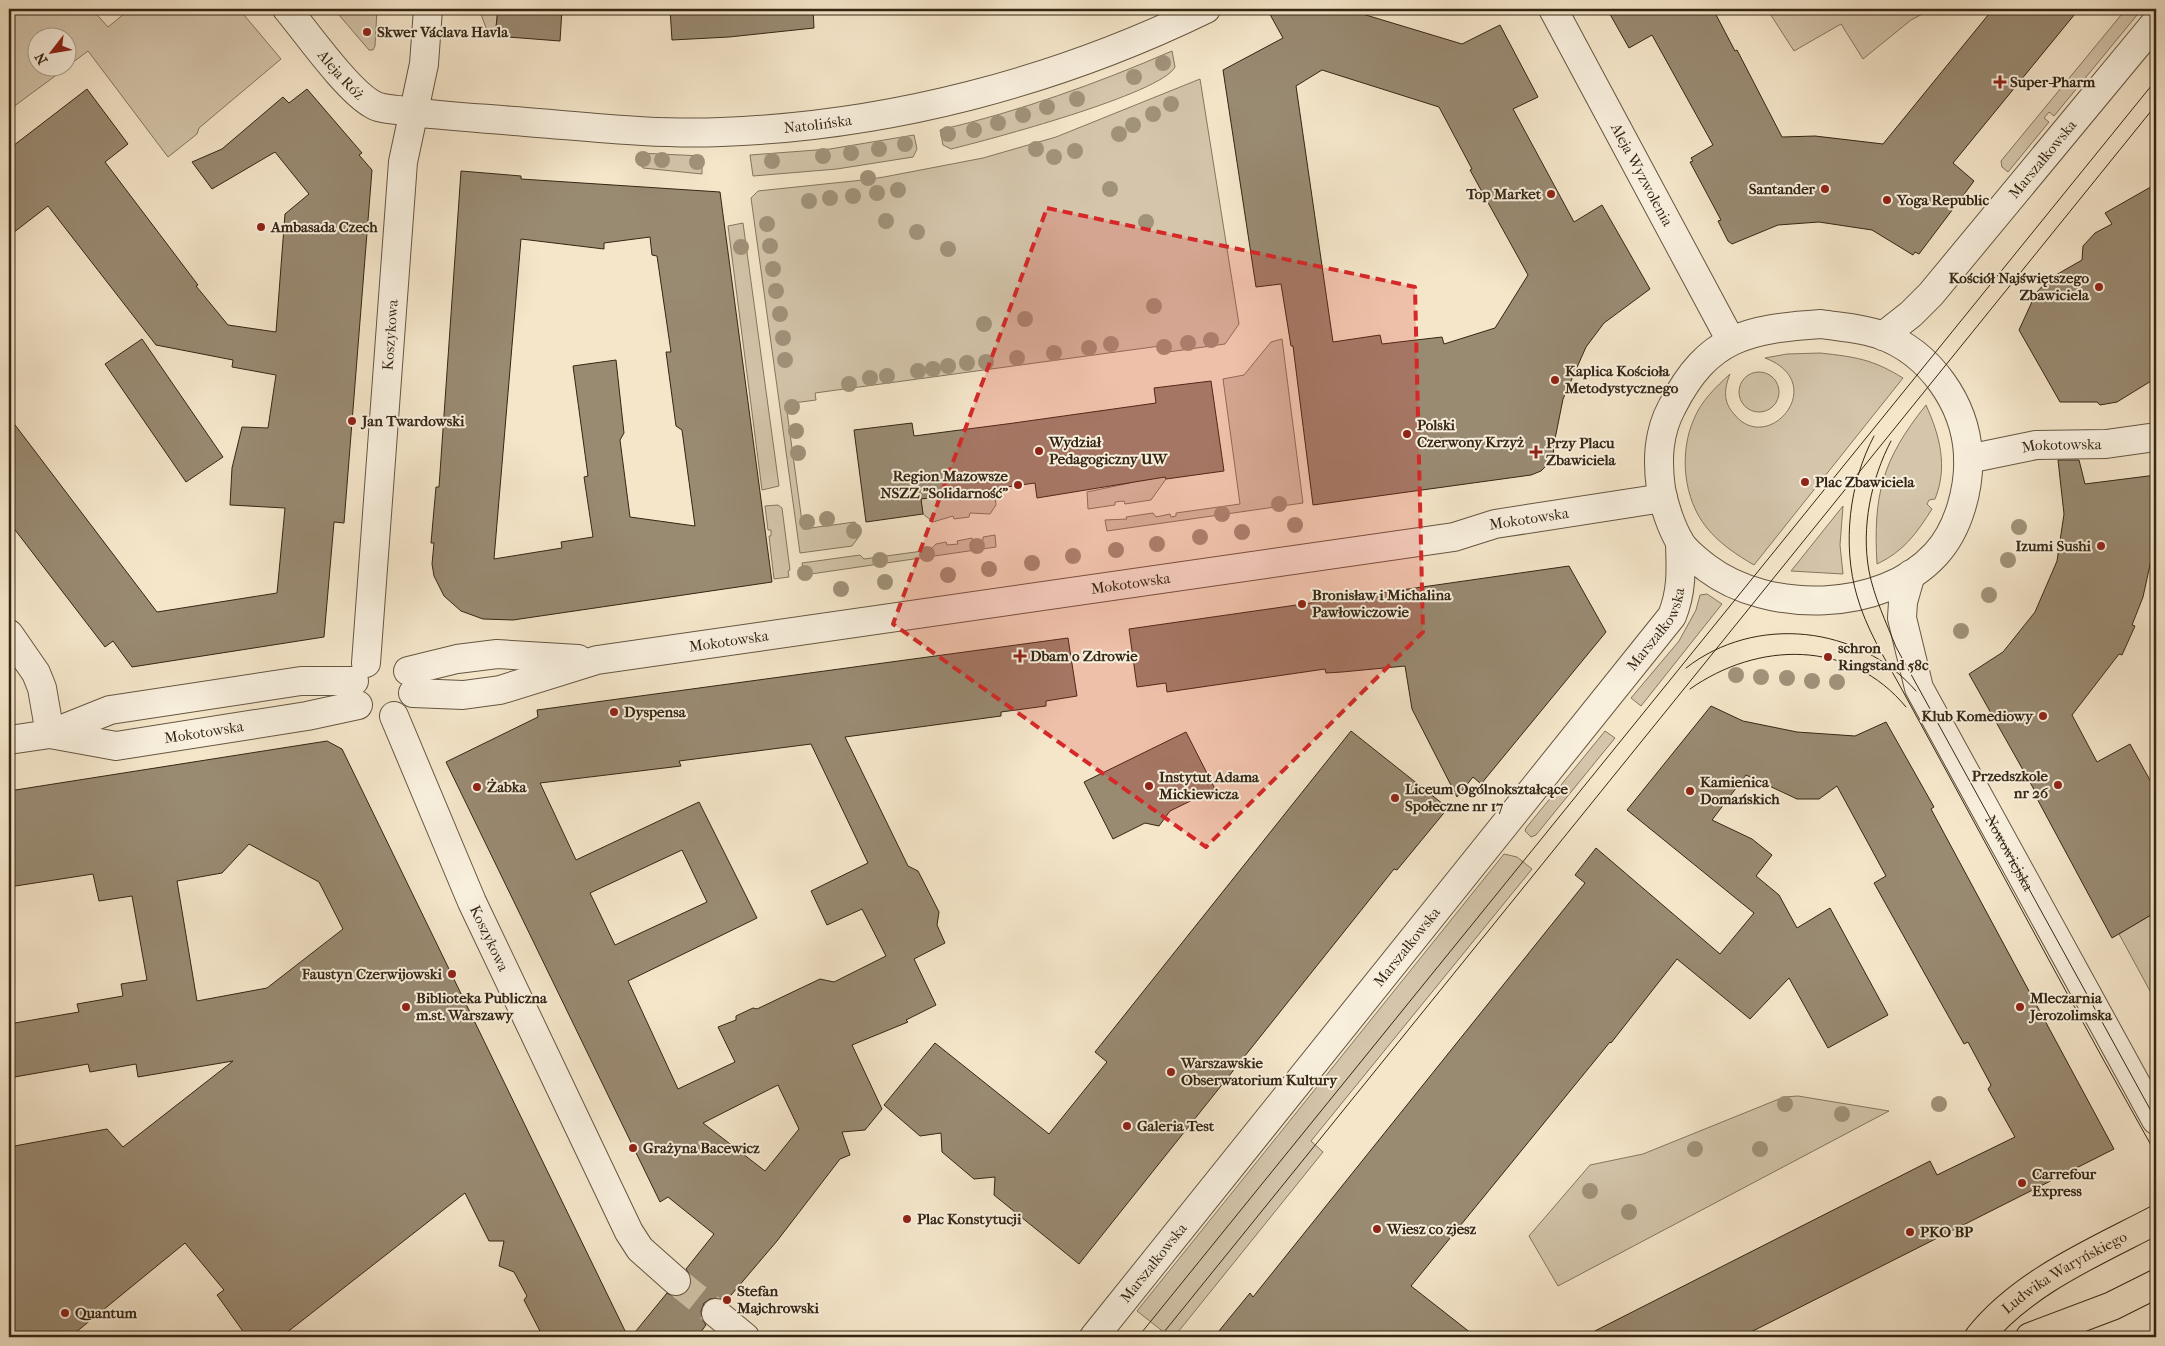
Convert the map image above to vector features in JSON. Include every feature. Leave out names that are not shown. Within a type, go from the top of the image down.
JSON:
[{"type":"main road","name":"Ludwika Waryńskiego","points":[[1979,1337],[1994,1319],[2037,1287],[2078,1260],[2156,1220]]},
{"type":"main road","points":[[2030,1337],[2112,1306],[2156,1284]]},
{"type":"street","name":"Aleja Róż","points":[[287,9],[362,98],[377,107],[413,112]]},
{"type":"street","name":"Koszykowa","points":[[359,683],[403,162],[424,64],[428,9]]},
{"type":"street","name":"Natolińska","points":[[413,112],[634,130],[719,132],[806,127],[885,114],[976,95],[1084,61],[1206,9]]},
{"type":"street","name":"Aleja Wyzwolenia","points":[[1553,9],[1731,340]]},
{"type":"street","name":"Marszałkowska","points":[[1884,336],[1912,314],[1931,294],[2156,22]]},
{"type":"street","points":[[1821,324],[1864,330],[1884,336],[1913,353],[1926,364],[1946,387],[1965,429],[1968,459],[1964,500],[1952,530],[1936,554],[1911,574],[1875,591],[1838,600],[1782,598],[1744,590],[1723,580],[1700,563],[1680,543],[1663,498],[1659,474],[1659,440],[1667,416],[1688,378],[1704,360],[1731,340],[1764,330],[1821,324]]},
{"type":"street","name":"Mokotowska","points":[[1968,459],[2036,445],[2106,444],[2156,437]]},
{"type":"street","name":"Mokotowska","points":[[410,682],[463,695],[500,690],[597,660],[1444,538],[1495,524],[1663,498]]},
{"type":"street","name":"Marszałkowska","points":[[1094,1337],[1672,616],[1680,598],[1682,580],[1680,543]]},
{"type":"street","name":"Nowowiejska","points":[[1911,574],[1903,602],[1902,618],[1920,688],[2156,1120]]},
{"type":"street","points":[[9,634],[36,673],[42,688],[50,734]]},
{"type":"street","name":"Mokotowska","points":[[410,682],[457,659],[497,654],[597,660]]},
{"type":"street","points":[[388,658],[399,662],[410,682],[410,703],[404,711],[394,716],[381,718],[368,714],[359,683],[376,659],[388,658]]},
{"type":"street","name":"Mokotowska","points":[[9,740],[50,734],[110,710],[301,681],[359,683]]},
{"type":"street","name":"Mokotowska","points":[[50,734],[116,746],[307,716],[359,683]]},
{"type":"street","points":[[205,696],[211,731]]},
{"type":"street","name":"Koszykowa","points":[[394,716],[472,902],[629,1232],[640,1249],[676,1281]]},
{"type":"street","points":[[716,1314],[745,1337]]},
{"type":"highlighted area","points":[[1047,208],[1415,287],[1423,632],[1206,847],[893,624]]},
{"type":"shaded area","points":[[9,9],[92,9],[108,27],[130,9],[239,9],[281,59],[199,128],[197,134],[168,157],[88,51],[78,58],[78,28],[28,28],[28,78],[52,78],[9,110]]},
{"type":"shaded area","name":"Skwer Václava Havla","points":[[342,9],[377,9],[375,46],[373,50],[369,50],[339,15]]},
{"type":"shaded area","points":[[479,9],[498,9],[495,36],[489,36]]},
{"type":"shaded area","points":[[1767,9],[1932,9],[1911,20],[1863,59],[1841,24],[1794,51]]},
{"type":"shaded area","points":[[2126,9],[2142,9],[2054,116],[2049,112],[2044,118],[2049,122],[2008,172],[2002,167],[2001,161]]},
{"type":"shaded area","points":[[1172,51],[1175,67],[1163,78],[1139,90],[1072,115],[1000,136],[951,149],[943,145],[940,130],[970,123],[1058,96]]},
{"type":"shaded area","points":[[1200,79],[1239,324],[1225,344],[1161,353],[1160,346],[815,393],[816,400],[786,404],[803,529],[855,522],[858,538],[852,546],[800,553],[751,198],[758,191],[863,180],[862,175],[870,174],[871,179],[983,158],[1056,137]]},
{"type":"shaded area","points":[[914,135],[917,149],[913,157],[837,169],[753,176],[750,155],[830,149]]},
{"type":"shaded area","points":[[639,153],[702,156],[702,174],[643,168],[638,162]]},
{"type":"shaded area","points":[[743,223],[779,486],[762,490],[728,226]]},
{"type":"shaded area","points":[[1282,339],[1303,503],[1107,531],[1105,520],[1127,519],[1126,517],[1153,513],[1156,517],[1170,514],[1171,517],[1176,516],[1176,513],[1240,504],[1223,379],[1244,375],[1271,342]]},
{"type":"shaded area","points":[[1820,353],[1844,356],[1873,363],[1903,378],[1754,565],[1717,539],[1699,516],[1688,489],[1686,475],[1685,460],[1689,432],[1705,400],[1730,374],[1726,400],[1734,414],[1748,425],[1762,427],[1776,422],[1787,412],[1793,398],[1793,383],[1784,369],[1765,358],[1787,354]]},
{"type":"shaded area","points":[[1763,372],[1770,375],[1776,381],[1779,392],[1778,400],[1770,409],[1763,412],[1755,412],[1748,409],[1740,400],[1739,388],[1742,381],[1751,373]]},
{"type":"shaded area","points":[[1926,405],[1935,428],[1941,452],[1942,463],[1939,487],[1935,499],[1929,500],[1927,504],[1932,509],[1915,534],[1902,548],[1877,564],[1877,518],[1879,498],[1884,479],[1899,443]]},
{"type":"shaded area","points":[[1164,462],[1166,479],[1151,500],[1125,504],[1124,501],[1115,502],[1115,505],[1088,509],[1087,492],[1130,483],[1128,470]]},
{"type":"shaded area","points":[[994,489],[996,505],[990,514],[970,513],[969,517],[954,519],[953,516],[933,522],[923,514],[920,496]]},
{"type":"shaded area","points":[[778,505],[782,508],[790,570],[788,571],[789,577],[774,579],[769,536],[771,536],[771,530],[768,530],[765,506]]},
{"type":"shaded area","points":[[1843,506],[1840,545],[1843,574],[1791,571]]},
{"type":"shaded area","points":[[995,535],[996,547],[804,575],[802,563],[860,555],[864,559],[930,550],[936,544],[946,542],[947,545],[958,544],[957,541],[972,538],[973,542],[983,540],[983,537]]},
{"type":"shaded area","points":[[1707,594],[1722,604],[1641,706],[1631,698],[1679,641],[1696,610],[1700,595]]},
{"type":"shaded area","points":[[1605,731],[1615,738],[1536,835],[1531,837],[1525,831],[1526,828]]},
{"type":"shaded area","points":[[1504,854],[1517,857],[1532,869],[1311,1141],[1323,1152],[1174,1337],[1170,1337],[1137,1311]]},
{"type":"shaded area","points":[[2156,912],[2156,1002],[2119,934]]},
{"type":"shaded area","points":[[1798,1096],[1889,1111],[1558,1286],[1529,1236],[1590,1165],[1643,1154],[1784,1097]]},
{"type":"building","points":[[498,9],[562,9],[560,41],[495,36]]},
{"type":"building","points":[[670,9],[813,9],[814,28],[729,37],[672,40]]},
{"type":"building","points":[[1267,9],[1346,9],[1462,44],[1500,25],[1538,97],[1513,109],[1574,222],[1602,205],[1650,289],[1604,323],[1586,347],[1563,399],[1553,459],[1541,471],[1531,475],[1313,505],[1293,346],[1291,346],[1281,284],[1256,287],[1223,70],[1283,38]],"holes":[[[1322,70],[1439,107],[1472,169],[1470,170],[1528,275],[1495,328],[1444,344],[1442,337],[1382,344],[1380,335],[1333,342],[1296,86]]]},
{"type":"building","points":[[1607,9],[1713,9],[1735,51],[1737,50],[1782,137],[1815,136],[1883,144],[1993,9],[2079,9],[1953,163],[1974,181],[1919,254],[1915,252],[1913,255],[1872,230],[1819,222],[1778,225],[1732,244],[1728,241],[1718,221],[1721,220],[1690,162],[1693,161],[1691,158],[1713,145],[1652,35],[1629,48]]},
{"type":"building","points":[[87,89],[128,144],[105,162],[198,285],[196,286],[228,325],[276,332],[285,214],[309,194],[275,152],[212,189],[192,162],[222,149],[283,97],[289,103],[307,89],[362,153],[359,155],[372,170],[344,523],[334,522],[324,637],[132,667],[113,641],[105,647],[9,522],[9,417],[157,612],[277,593],[285,508],[230,505],[232,468],[242,427],[268,428],[276,375],[232,367],[233,360],[156,345],[48,206],[9,236],[9,149]]},
{"type":"building","points":[[461,171],[521,176],[521,179],[720,192],[772,582],[513,620],[483,619],[461,611],[444,596],[434,576],[432,564],[434,543],[431,543],[436,487],[439,487]],"holes":[[[650,237],[652,255],[657,256],[671,352],[666,352],[676,426],[682,430],[695,526],[630,517],[620,440],[624,433],[616,360],[573,366],[588,476],[584,477],[593,537],[561,542],[562,548],[494,559],[521,239],[604,249],[604,243]]]},
{"type":"building","name":"Kościół Najświętszego Zbawiciela","points":[[2156,184],[2156,378],[2117,402],[2100,405],[2097,402],[2060,402],[2019,330],[2036,293],[2049,279],[2082,260],[2083,246],[2095,233],[2112,224],[2105,213]]},
{"type":"building","points":[[142,339],[223,457],[186,482],[105,364]]},
{"type":"building","name":"Wydział Pedagogiczny UW","points":[[1211,381],[1224,471],[1166,479],[1165,477],[1037,498],[1035,483],[921,499],[923,514],[866,522],[854,430],[912,423],[914,436],[1014,423],[1156,403],[1154,388]]},
{"type":"building","points":[[2058,460],[2079,460],[2085,484],[2156,475],[2156,551],[2153,551],[2143,597],[2132,625],[2135,626],[2122,655],[2119,654],[2072,715],[2097,762],[2130,744],[2156,791],[2156,912],[2112,938],[2034,793],[2036,793],[1969,674],[2003,652],[2035,612],[2057,561],[2064,514]]},
{"type":"building","points":[[1569,566],[1606,632],[1481,784],[1473,777],[1457,797],[1412,709],[1405,666],[1326,673],[1325,669],[1167,692],[1166,683],[1137,687],[1129,629]]},
{"type":"building","points":[[1068,638],[1077,696],[1046,701],[1046,706],[1001,712],[1001,716],[845,737],[908,866],[918,871],[939,912],[937,925],[945,943],[914,959],[936,1005],[906,1020],[908,1022],[852,1045],[882,1109],[865,1130],[842,1132],[850,1155],[840,1159],[777,1241],[726,1301],[718,1298],[710,1299],[704,1303],[701,1311],[702,1319],[706,1325],[697,1337],[631,1337],[667,1293],[673,1296],[680,1296],[688,1291],[691,1277],[686,1269],[714,1234],[668,1197],[660,1202],[446,762],[538,717],[537,710]],"holes":[[[811,744],[868,863],[811,891],[827,925],[862,909],[886,956],[834,982],[820,979],[757,1009],[753,1008],[736,1016],[736,1020],[718,1027],[735,1062],[678,1089],[628,981],[757,918],[699,802],[576,860],[540,783],[681,766],[679,761]],[[682,850],[707,902],[615,945],[590,893]],[[778,1085],[799,1129],[765,1171],[703,1123]]]},
{"type":"building","points":[[1711,706],[1743,721],[1797,732],[1855,736],[1886,722],[1934,807],[1931,809],[2114,1149],[1741,1337],[1583,1337],[1930,1161],[1937,1175],[2015,1137],[1988,1089],[1991,1085],[1968,1042],[1964,1044],[1874,883],[1886,876],[1837,786],[1819,799],[1797,799],[1746,775],[1712,820],[1752,839],[1772,855],[1756,876],[1779,895],[1797,928],[1830,908],[1888,1015],[1828,1048],[1789,978],[1750,1019],[1677,959],[1611,1043],[1411,1286],[1476,1337],[1214,1337],[1250,1293],[1253,1297],[1585,883],[1575,875],[1596,848],[1720,954],[1754,913],[1627,810]]},
{"type":"building","points":[[1351,731],[1448,808],[1397,870],[1394,869],[1079,1264],[994,1195],[995,1177],[974,1179],[942,1152],[941,1133],[920,1136],[884,1105],[935,1043],[1049,1134],[1107,1062],[1095,1052]]},
{"type":"building","name":"Instytut Adama Mickiewicza","points":[[1186,732],[1215,789],[1170,811],[1159,826],[1145,823],[1113,839],[1084,782]]},
{"type":"building","points":[[327,741],[342,749],[628,1337],[543,1337],[524,1300],[527,1296],[514,1272],[499,1266],[504,1241],[489,1241],[465,1193],[281,1337],[247,1337],[217,1295],[224,1290],[185,1243],[70,1337],[9,1337],[9,1147],[107,1129],[123,1147],[233,1061],[138,1077],[136,1064],[90,1072],[88,1064],[9,1078],[9,1024],[79,1012],[77,1004],[123,996],[121,984],[147,980],[132,896],[99,901],[93,874],[9,887],[9,791]],"holes":[[[249,844],[319,882],[343,929],[267,988],[197,1001],[177,881],[222,873]]]},
{"type":"tunnel","points":[[676,1281],[716,1313]]},
{"type":"tram line","points":[[1138,1337],[2156,80]]},
{"type":"tram line","points":[[1160,1337],[2156,105]]},
{"type":"tram line","points":[[1874,436],[1865,454],[1850,514],[1849,535],[1852,576],[1865,619],[2079,1016],[2156,1154]]},
{"type":"tram line","points":[[1891,441],[1873,487],[1867,521],[1866,538],[1869,571],[1881,609],[1896,647],[2156,1120]]},
{"type":"tram line","points":[[1686,668],[1713,651],[1743,640],[1774,634],[1806,634],[1836,640],[1866,652],[1893,669],[1916,691]]},
{"type":"tram line","points":[[1690,689],[1717,673],[1745,662],[1773,656],[1802,654],[1831,659],[1858,669],[1883,685],[1906,707]]},
{"type":"place","name":"Skwer Václava Havla","points":[[367,32]]},
{"type":"place","name":"Super-Pharm","points":[[2000,82]]},
{"type":"place","name":"Santander","points":[[1825,189]]},
{"type":"place","name":"Top Market","points":[[1551,194]]},
{"type":"place","name":"Yoga Republic","points":[[1887,200]]},
{"type":"place","name":"Ambasada Czech","points":[[261,227]]},
{"type":"place","name":"Kościół Najświętszego Zbawiciela","points":[[2099,287]]},
{"type":"place","name":"Kaplica Kościoła Metodystycznego","points":[[1555,380]]},
{"type":"place","name":"Jan Twardowski","points":[[352,421]]},
{"type":"place","name":"Polski Czerwony Krzyż","points":[[1407,434]]},
{"type":"place","name":"Wydział Pedagogiczny UW","points":[[1039,451]]},
{"type":"place","name":"Przy Placu Zbawiciela","points":[[1536,452]]},
{"type":"place","name":"Plac Zbawiciela","points":[[1805,482]]},
{"type":"place","name":"Region Mazowsze NSZZ \"Solidarność\"","points":[[1018,485]]},
{"type":"place","name":"Izumi Sushi","points":[[2101,546]]},
{"type":"place","name":"Bronisław i Michalina Pawłowiczowie","points":[[1302,604]]},
{"type":"place","name":"Dbam o Zdrowie","points":[[1020,656]]},
{"type":"place","name":"schron Ringstand 58c","points":[[1828,657]]},
{"type":"place","name":"Dyspensa","points":[[614,712]]},
{"type":"place","name":"Klub Komediowy","points":[[2043,716]]},
{"type":"place","name":"Przedszkole nr 26","points":[[2058,785]]},
{"type":"place","name":"Instytut Adama Mickiewicza","points":[[1149,786]]},
{"type":"place","name":"Żabka","points":[[477,787]]},
{"type":"place","name":"Kamienica Domańskich","points":[[1690,791]]},
{"type":"place","name":"Liceum Ogólnokształcące Społeczne nr 17","points":[[1395,798]]},
{"type":"place","name":"Faustyn Czerwijowski","points":[[452,974]]},
{"type":"place","name":"Biblioteka Publiczna m.st. Warszawy","points":[[406,1007]]},
{"type":"place","name":"Mleczarnia Jerozolimska","points":[[2020,1007]]},
{"type":"place","name":"Warszawskie Obserwatorium Kultury","points":[[1171,1072]]},
{"type":"place","name":"Galeria Test","points":[[1127,1126]]},
{"type":"place","name":"Grażyna Bacewicz","points":[[633,1148]]},
{"type":"place","name":"Carrefour Express","points":[[2022,1183]]},
{"type":"place","name":"Plac Konstytucji","points":[[907,1219]]},
{"type":"place","name":"Wiesz co zjesz","points":[[1377,1229]]},
{"type":"place","name":"PKO BP","points":[[1910,1232]]},
{"type":"place","name":"Stefan Majchrowski","points":[[727,1300]]},
{"type":"place","name":"Quantum","points":[[65,1313]]}]
